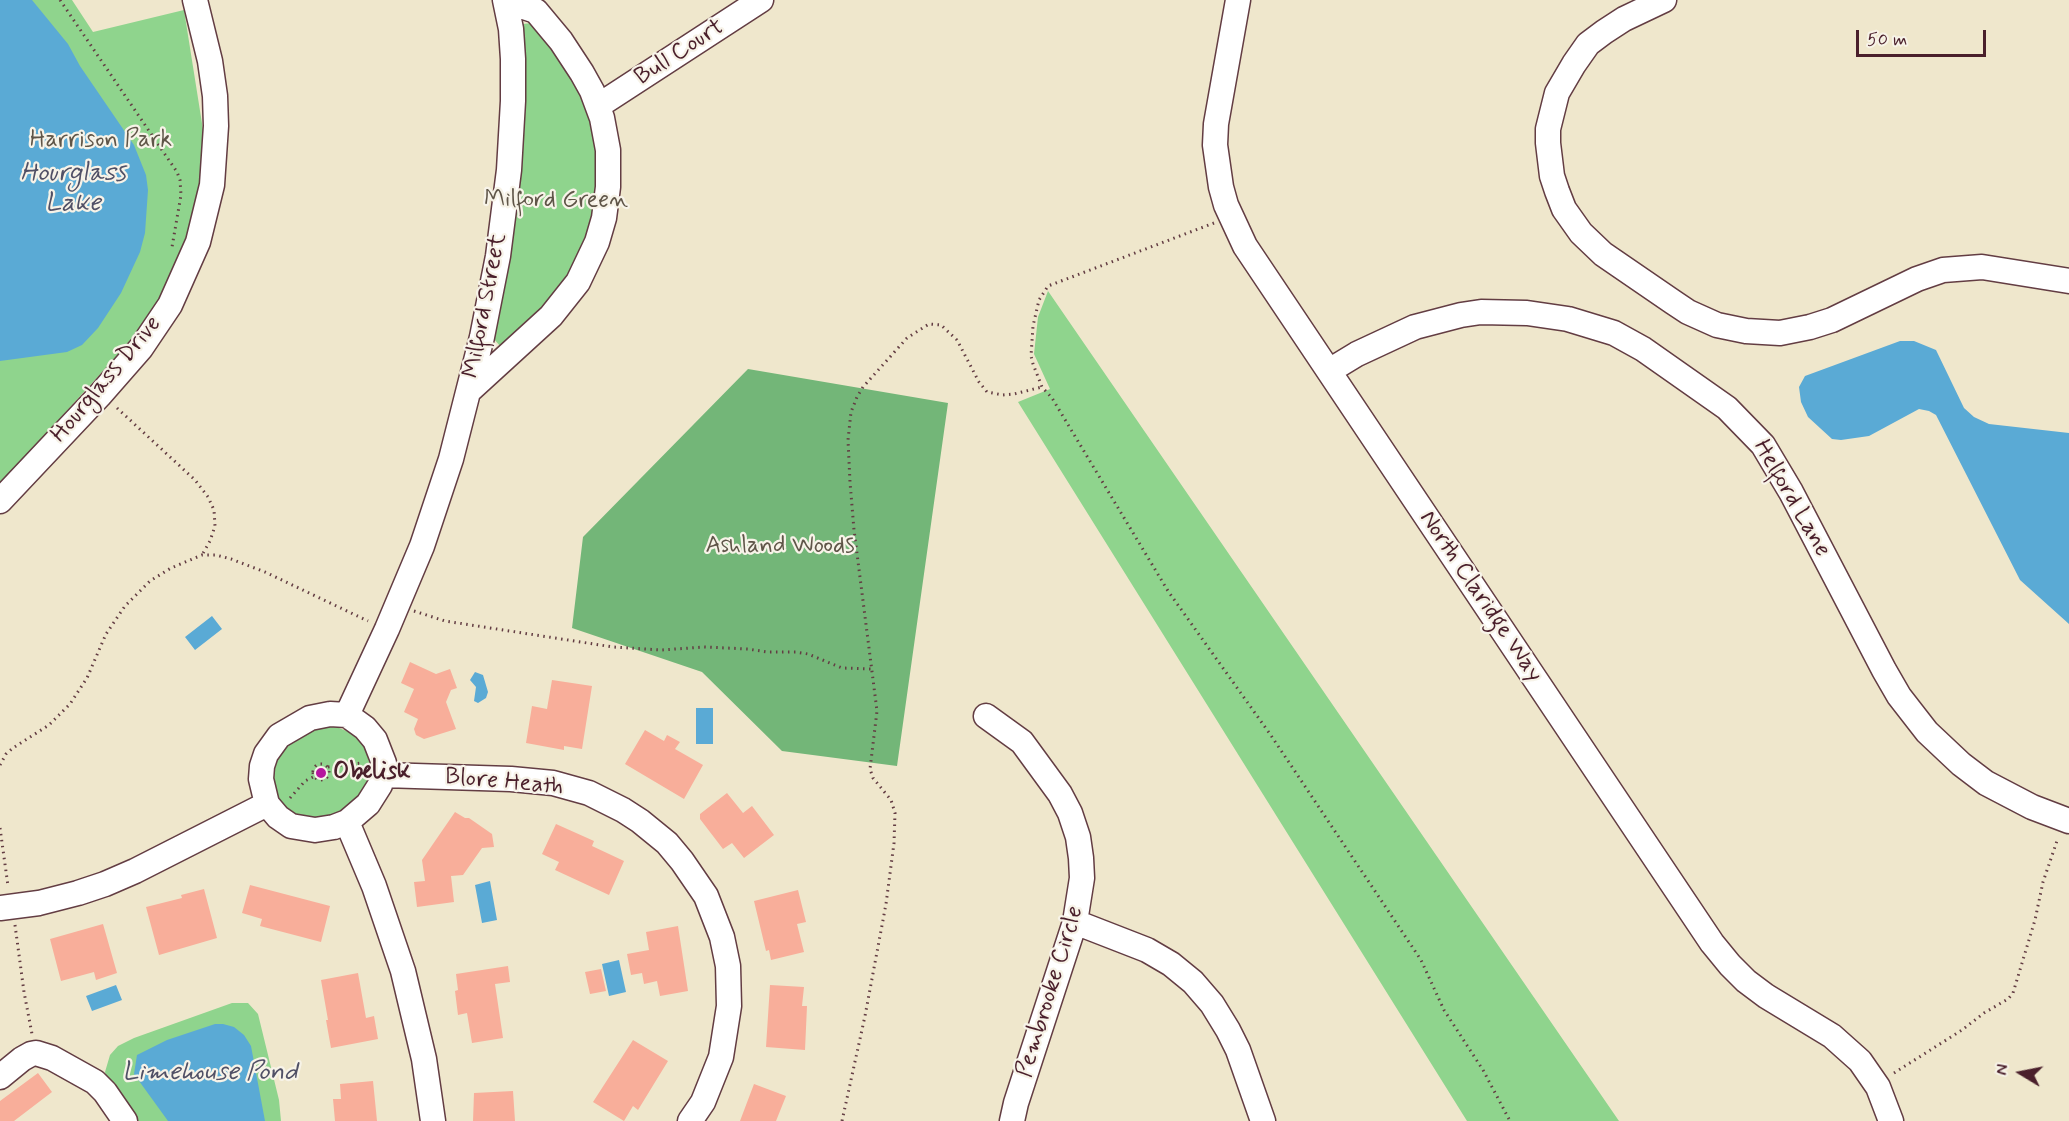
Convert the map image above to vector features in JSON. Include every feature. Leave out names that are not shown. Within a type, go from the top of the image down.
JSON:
[{"type":"street","name":"Hourglass Drive","points":[[0,501],[141,348],[170,305],[198,242],[206,215],[215,159],[215,96],[210,61],[195,0]]},
{"type":"street","name":"Bull Court","points":[[598,106],[761,0]]},
{"type":"street","name":"North Claridge Way","points":[[1238,0],[1216,124],[1215,145],[1221,188],[1234,225],[1245,246],[1712,943],[1746,981],[1766,996],[1832,1036],[1860,1061],[1878,1088],[1891,1121]]},
{"type":"street","points":[[1664,0],[1624,19],[1588,44],[1557,93],[1548,129],[1552,176],[1564,208],[1581,233],[1603,254],[1688,312],[1717,325],[1746,331],[1780,333],[1832,320],[1917,279],[1943,270],[1982,267],[2069,281]]},
{"type":"street","name":"Milford Street","points":[[347,715],[392,620],[422,546],[451,459],[470,390],[491,298],[508,170],[513,101],[511,28],[506,4],[531,9],[549,25],[576,64],[598,106],[608,150],[609,175],[604,218],[594,250],[578,282],[551,315],[470,390]]},
{"type":"street","name":"Helford Lane","points":[[1329,371],[1357,354],[1415,327],[1481,312],[1527,313],[1568,319],[1614,333],[1643,349],[1727,408],[1763,445],[1791,492],[1884,670],[1899,696],[1927,732],[1961,765],[1994,788],[2032,807],[2064,829]]},
{"type":"street","points":[[321,715],[347,715],[365,728],[375,740],[383,761],[373,769],[376,794],[368,804],[347,822],[315,830],[302,829],[285,822],[261,779],[266,753],[279,736],[310,718],[321,715]]},
{"type":"street","name":"Pembrooke Circle","points":[[986,716],[1022,742],[1060,794],[1070,813],[1078,837],[1082,878],[1075,922],[1012,1121]]},
{"type":"street","name":"Blore Heath","points":[[373,769],[553,783],[589,794],[623,810],[640,820],[667,843],[706,896],[722,937],[728,966],[729,1006],[721,1058],[703,1102],[690,1121]]},
{"type":"street","points":[[6,908],[78,893],[105,884],[276,803]]},
{"type":"street","points":[[347,822],[381,905],[403,971],[423,1059],[433,1121]]},
{"type":"street","points":[[1075,922],[1147,950],[1171,964],[1193,982],[1212,1004],[1228,1030],[1238,1050],[1263,1121]]},
{"type":"street","points":[[0,1077],[22,1059],[36,1053],[52,1058],[95,1082],[105,1092],[125,1121]]},
{"type":"path","points":[[60,0],[177,172],[181,195],[171,250]]},
{"type":"path","points":[[1214,223],[1048,286],[1039,300],[1031,356],[1042,387],[1052,398],[1168,591],[1270,734],[1421,960],[1444,1010],[1483,1070],[1510,1121]]},
{"type":"path","points":[[842,1121],[879,945],[894,843],[895,813],[894,806],[873,778],[870,769],[877,711],[850,482],[849,422],[857,397],[907,338],[929,324],[940,325],[957,340],[979,382],[987,392],[1003,395],[1014,394],[1042,387]]},
{"type":"path","points":[[99,396],[111,408],[114,405],[184,469],[208,497],[214,510],[215,526],[202,555]]},
{"type":"path","points":[[0,765],[12,748],[49,725],[70,704],[82,687],[106,634],[125,606],[150,581],[171,568],[202,555],[216,555],[231,559],[265,572],[371,622]]},
{"type":"path","points":[[413,610],[445,621],[613,647],[662,650],[704,647],[796,652],[808,654],[842,668],[871,669]]},
{"type":"path","points":[[327,767],[330,772],[326,779],[318,780],[313,771],[316,766],[323,764],[327,767],[373,769]]},
{"type":"path","points":[[276,803],[314,776]]},
{"type":"path","points":[[0,828],[6,908],[36,1053]]},
{"type":"path","points":[[1890,1076],[2008,999],[2013,993],[2035,920],[2043,882],[2064,829]]},
{"type":"green space","name":"Harrison Park","points":[[0,0],[72,0],[93,32],[184,10],[204,136],[199,191],[185,242],[162,295],[145,325],[0,484]]},
{"type":"green space","name":"Milford Green","points":[[532,23],[541,27],[593,116],[601,166],[596,217],[559,294],[509,345],[500,346],[494,339],[495,326],[504,290],[525,98],[523,24]]},
{"type":"green space","points":[[1048,291],[1619,1121],[1467,1121],[1018,402],[1050,389],[1034,354],[1038,317]]},
{"type":"green space","name":"Ashland Woods","points":[[748,369],[948,403],[897,766],[782,751],[702,672],[572,628],[583,537]]},
{"type":"green space","points":[[334,726],[354,734],[365,748],[370,765],[369,781],[362,796],[348,808],[320,820],[298,817],[284,807],[277,794],[272,778],[274,761],[286,744],[318,727]]},
{"type":"green space","name":"Limehouse Pond","points":[[232,1003],[248,1003],[258,1014],[279,1100],[281,1121],[133,1121],[110,1089],[105,1072],[110,1055],[118,1046],[134,1038]]},
{"type":"water","name":"Hourglass Lake","points":[[0,0],[32,0],[68,44],[80,66],[134,145],[146,175],[148,190],[145,233],[140,252],[121,293],[98,328],[82,345],[67,352],[0,361]]},
{"type":"water","points":[[1900,341],[1914,341],[1936,350],[1964,408],[1974,417],[1989,424],[2069,433],[2069,624],[2020,580],[1936,415],[1919,409],[1869,436],[1841,440],[1832,439],[1808,417],[1801,402],[1799,387],[1805,376]]},
{"type":"water","points":[[212,616],[222,629],[195,650],[185,637]]},
{"type":"water","points":[[475,672],[483,675],[488,692],[486,698],[478,703],[474,701],[476,687],[470,680]]},
{"type":"water","points":[[696,708],[713,708],[713,744],[696,744]]},
{"type":"water","points":[[490,881],[497,920],[482,923],[475,885]]},
{"type":"water","points":[[619,960],[626,992],[609,996],[602,964]]},
{"type":"water","points":[[116,985],[122,1000],[92,1011],[86,996]]},
{"type":"water","name":"Limehouse Pond","points":[[215,1024],[234,1027],[244,1035],[251,1046],[265,1121],[168,1121],[134,1074],[137,1055],[167,1040]]},
{"type":"building","points":[[410,662],[436,674],[450,669],[457,688],[451,690],[446,702],[456,729],[424,739],[416,735],[414,729],[418,719],[404,712],[414,689],[401,683]]},
{"type":"building","points":[[552,680],[592,686],[582,749],[564,746],[564,750],[526,743],[532,706],[547,709]]},
{"type":"building","points":[[645,730],[664,741],[667,735],[680,742],[675,749],[703,765],[684,799],[625,764]]},
{"type":"building","points":[[727,793],[743,813],[752,806],[774,835],[744,858],[732,843],[723,849],[700,819],[700,814]]},
{"type":"building","points":[[455,812],[469,818],[492,834],[494,847],[482,848],[463,875],[451,876],[454,902],[417,907],[414,882],[425,881],[422,860]]},
{"type":"building","points":[[556,824],[594,841],[592,846],[624,861],[609,895],[555,870],[559,862],[542,854]]},
{"type":"building","points":[[250,885],[330,906],[321,942],[260,926],[262,919],[242,913]]},
{"type":"building","points":[[204,889],[217,938],[159,955],[146,907],[182,898],[181,895]]},
{"type":"building","points":[[798,890],[806,922],[797,924],[804,952],[771,960],[769,950],[766,951],[754,901]]},
{"type":"building","points":[[103,924],[117,973],[96,980],[94,972],[61,981],[50,939]]},
{"type":"building","points":[[678,926],[688,991],[660,996],[657,981],[644,984],[642,973],[631,975],[627,954],[649,950],[646,932]]},
{"type":"building","points":[[508,966],[510,982],[495,984],[503,1038],[472,1043],[467,1013],[458,1015],[455,991],[458,990],[456,974]]},
{"type":"building","points":[[601,969],[606,991],[590,994],[585,972]]},
{"type":"building","points":[[358,973],[366,1018],[374,1016],[378,1039],[331,1048],[321,980]]},
{"type":"building","points":[[770,985],[804,987],[802,1006],[807,1006],[805,1050],[766,1047]]},
{"type":"building","points":[[633,1040],[668,1061],[638,1110],[633,1106],[624,1121],[593,1102]]},
{"type":"building","points":[[38,1073],[52,1092],[14,1121],[0,1121],[0,1101]]},
{"type":"building","points":[[373,1081],[377,1121],[335,1121],[333,1099],[341,1099],[340,1084]]},
{"type":"building","points":[[754,1084],[786,1096],[776,1121],[740,1121]]},
{"type":"building","points":[[513,1091],[515,1121],[473,1121],[474,1093]]},
{"type":"place","name":"Obelisk","points":[[321,773]]}]
